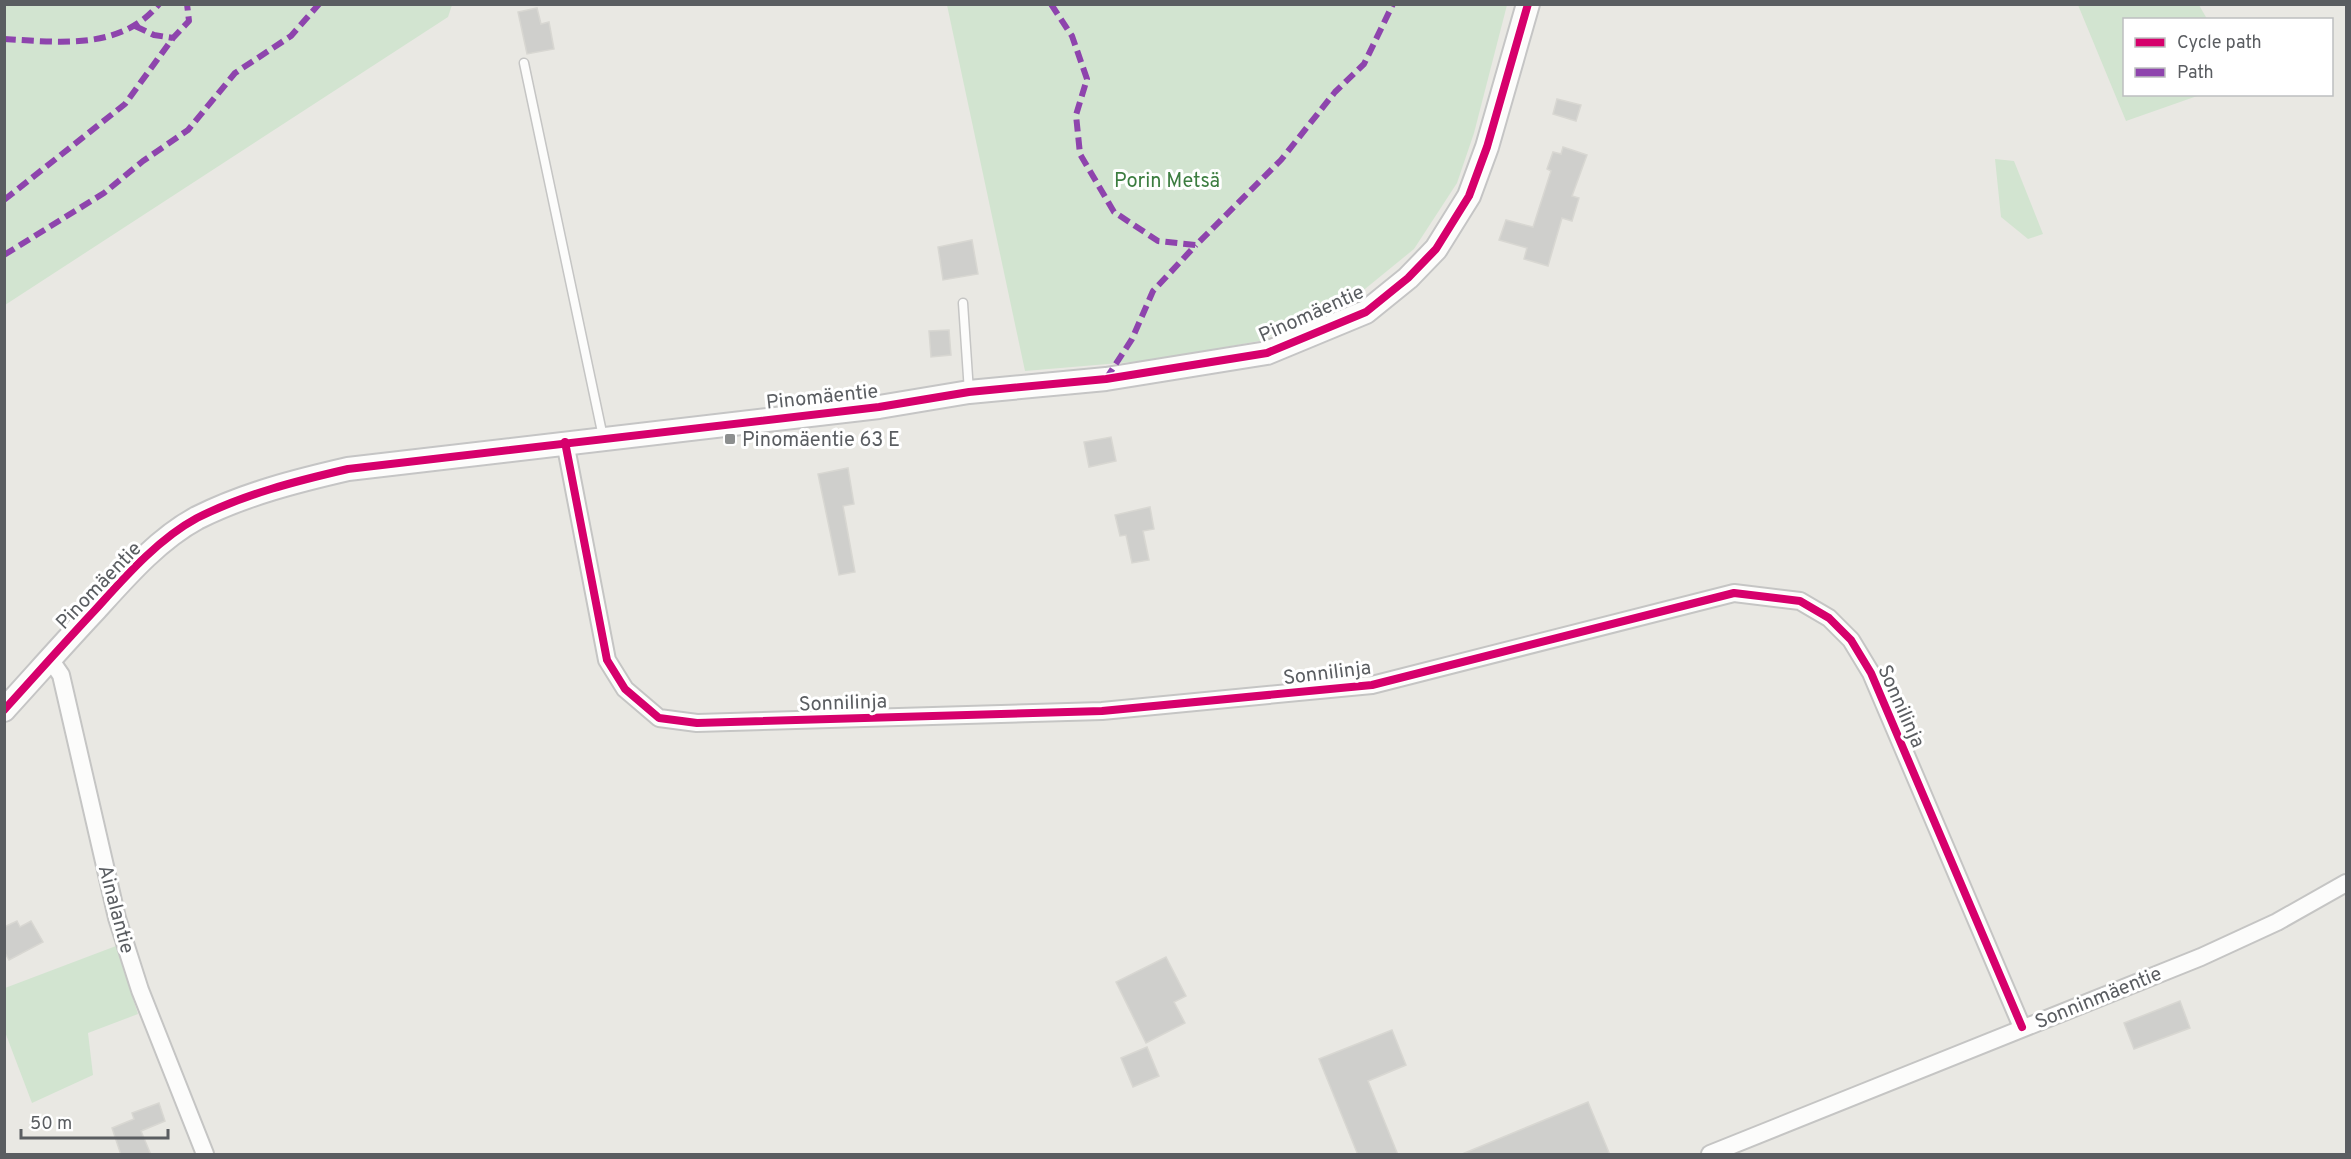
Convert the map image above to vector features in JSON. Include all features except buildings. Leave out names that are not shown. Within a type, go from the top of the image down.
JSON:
[{"type":"street","name":"Pinomäentie","points":[[4,710],[126,576],[153,551],[195,519],[237,500],[290,482],[348,470],[603,437],[879,407],[969,392],[1106,380],[1267,353],[1366,312],[1408,278],[1436,249],[1469,196],[1486,147],[1528,4]]},
{"type":"street","name":"Sonnilinja","points":[[565,442],[606,660],[624,689],[659,718],[697,723],[1102,711],[1372,685],[1734,593],[1800,601],[1829,618],[1851,640],[1871,673],[2022,1027]]},
{"type":"street","name":"Ainalantie","points":[[50,659],[61,675],[117,918],[140,990],[205,1155]]},
{"type":"street","name":"Sonninmäentie","points":[[1710,1155],[2200,957],[2277,922],[2346,883]]},
{"type":"lane","points":[[524,63],[603,437]]},
{"type":"lane","points":[[963,303],[969,392]]},
{"type":"green space","points":[[5,4],[452,5],[448,17],[5,305]]},
{"type":"green space","name":"Porin Metsä","points":[[947,5],[1507,5],[1474,133],[1457,183],[1414,249],[1349,302],[1259,341],[1155,360],[1025,371]]},
{"type":"green space","points":[[2078,5],[2199,5],[2206,18],[2123,18],[2123,96],[2197,96],[2126,121]]},
{"type":"green space","points":[[1995,159],[2014,161],[2043,234],[2028,239],[2001,217]]},
{"type":"green space","points":[[116,946],[138,1014],[88,1033],[93,1075],[32,1103],[5,1032],[5,988]]},
{"type":"marked path","points":[[4,39],[67,42],[107,37],[126,30],[144,19],[159,4]]},
{"type":"marked path","points":[[4,200],[125,104],[173,38],[189,21],[187,4]]},
{"type":"marked path","points":[[4,255],[104,193],[143,161],[188,130],[235,73],[291,36],[319,4]]},
{"type":"marked path","points":[[1051,4],[1072,36],[1087,79],[1076,115],[1080,154],[1114,212],[1158,241],[1196,245],[1281,160],[1335,92],[1364,64],[1393,4]]},
{"type":"marked path","points":[[135,26],[154,35],[173,38]]},
{"type":"marked path","points":[[1106,379],[1132,339],[1153,291],[1196,245]]},
{"type":"cycle path","points":[[4,710],[130,572],[169,537],[215,509],[271,489],[348,469],[879,407],[969,392],[1106,379],[1267,353],[1366,312],[1408,278],[1436,249],[1469,196],[1487,147],[1528,4]]},
{"type":"cycle path","points":[[565,442],[607,660],[625,689],[659,718],[697,723],[1102,711],[1372,685],[1734,593],[1800,601],[1829,618],[1851,640],[1871,673],[2022,1027]]},
{"type":"place","name":"Pinomäentie 63 E","points":[[730,439]]}]
